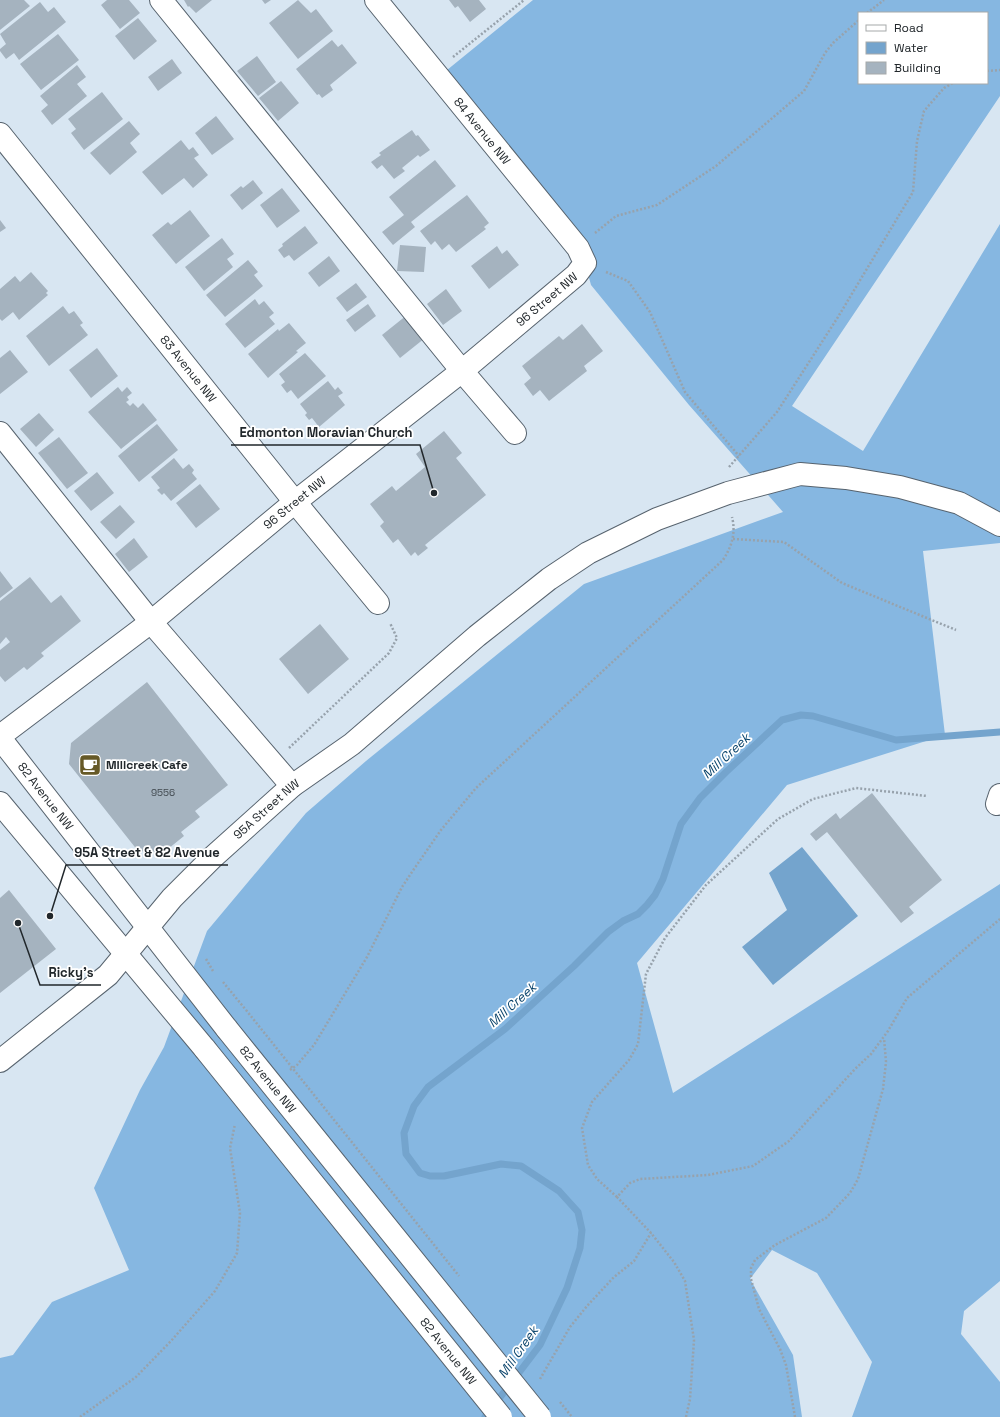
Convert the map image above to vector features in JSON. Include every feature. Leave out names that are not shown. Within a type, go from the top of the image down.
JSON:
[{"type":"street","points":[[161,0],[462,371],[515,433]]},
{"type":"street","name":"84 Avenue NW","points":[[376,0],[582,256]]},
{"type":"street","name":"83 Avenue NW","points":[[0,134],[295,502],[378,603]]},
{"type":"street","name":"96 Street NW","points":[[0,737],[150,622],[295,502],[462,371],[576,275],[582,256]]},
{"type":"street","points":[[0,433],[150,622],[292,786]]},
{"type":"street","name":"95A Street NW","points":[[0,1061],[108,975],[172,898],[213,857],[292,786],[352,744],[477,636],[549,579],[588,553],[657,519],[728,493],[800,474],[846,478],[900,487],[959,503],[1000,525]]},
{"type":"street","name":"82 Avenue NW","points":[[0,737],[227,1029],[540,1417]]},
{"type":"street","name":"82 Avenue NW","points":[[0,803],[205,1049],[501,1417]]},
{"type":"path","points":[[434,72],[524,0]]},
{"type":"path","points":[[868,12],[884,0]]},
{"type":"path","points":[[582,256],[616,216],[658,205],[716,166],[804,91],[825,53],[833,43],[858,21]]},
{"type":"path","points":[[988,71],[1000,70]]},
{"type":"path","points":[[314,1045],[367,958],[402,887],[458,808],[476,788],[723,560],[733,539],[734,524],[725,477],[727,469],[777,412],[838,317],[913,192],[917,141],[924,111],[940,92],[952,84]]},
{"type":"path","points":[[628,281],[650,312],[685,392],[739,456]]},
{"type":"path","points":[[733,539],[784,542],[842,583],[956,630]]},
{"type":"path","points":[[288,750],[389,653],[397,638],[390,621],[378,603]]},
{"type":"path","points":[[686,1417],[694,1340],[685,1281],[674,1262],[651,1232],[597,1179],[588,1165],[582,1128],[592,1102],[629,1060],[638,1044],[646,974],[665,938],[706,885],[778,819],[813,799],[856,788],[927,796]]},
{"type":"path","points":[[617,1197],[630,1183],[640,1179],[708,1175],[753,1166],[789,1141],[855,1069],[872,1054],[884,1038],[907,998],[1000,919]]},
{"type":"path","points":[[206,959],[215,973]]},
{"type":"path","points":[[220,979],[463,1281]]},
{"type":"path","points":[[795,1417],[786,1365],[780,1349],[759,1309],[751,1279],[751,1268],[755,1260],[775,1245],[826,1218],[850,1193],[856,1184],[883,1089],[886,1062],[884,1038]]},
{"type":"path","points":[[80,1417],[136,1377],[171,1341],[215,1291],[237,1253],[240,1213],[230,1148]]},
{"type":"path","points":[[536,1384],[570,1327],[614,1277],[634,1261],[651,1232]]},
{"type":"path","points":[[537,1374],[542,1380]]},
{"type":"path","points":[[557,1398],[572,1417]]},
{"type":"shaded area","points":[[533,0],[1000,0],[1000,96],[792,406],[863,451],[1000,224],[1000,543],[923,551],[945,735],[787,785],[637,963],[673,1093],[1000,884],[1000,1281],[964,1311],[961,1334],[1000,1382],[1000,1417],[852,1417],[872,1362],[817,1273],[772,1250],[750,1279],[793,1355],[802,1417],[0,1417],[0,1358],[13,1355],[52,1302],[129,1270],[94,1188],[140,1090],[164,1047],[207,931],[306,813],[366,761],[584,584],[783,512],[689,405],[591,285],[585,263],[436,79]]},
{"type":"water","points":[[802,847],[858,916],[773,985],[742,947],[787,910],[769,873]]},
{"type":"building","points":[[0,0],[24,0],[30,6],[0,30]]},
{"type":"building","points":[[107,0],[129,0],[140,13],[120,29],[101,5]]},
{"type":"building","points":[[184,0],[212,0],[196,13],[189,6],[188,7]]},
{"type":"building","points":[[262,0],[271,0],[265,4]]},
{"type":"building","points":[[298,0],[311,13],[316,9],[333,31],[298,59],[269,23]]},
{"type":"building","points":[[449,0],[479,0],[486,9],[470,22],[458,6],[455,8]]},
{"type":"building","points":[[40,2],[48,12],[54,7],[66,22],[19,60],[14,53],[6,59],[0,51],[0,49],[6,44],[0,34]]},
{"type":"building","points":[[138,18],[157,41],[134,60],[115,36]]},
{"type":"building","points":[[58,34],[79,60],[41,90],[20,64]]},
{"type":"building","points":[[332,40],[338,47],[342,44],[357,63],[330,85],[333,90],[322,98],[319,94],[317,95],[296,69]]},
{"type":"building","points":[[257,56],[276,82],[258,96],[237,71]]},
{"type":"building","points":[[172,59],[182,73],[158,91],[148,77]]},
{"type":"building","points":[[77,65],[86,77],[77,84],[87,96],[52,125],[41,111],[48,105],[40,96]]},
{"type":"building","points":[[281,81],[299,103],[278,121],[259,98]]},
{"type":"building","points":[[102,92],[123,119],[84,150],[71,133],[76,129],[68,119]]},
{"type":"building","points":[[216,116],[234,139],[212,155],[195,133]]},
{"type":"building","points":[[129,121],[140,134],[130,143],[137,152],[110,175],[90,153]]},
{"type":"building","points":[[412,130],[430,150],[420,157],[418,155],[402,168],[405,171],[394,179],[382,165],[377,169],[371,162],[381,155],[379,153]]},
{"type":"building","points":[[181,140],[189,150],[193,147],[199,155],[194,158],[208,175],[193,188],[184,178],[162,195],[142,172]]},
{"type":"building","points":[[435,160],[456,186],[411,222],[415,227],[393,245],[382,232],[404,215],[389,197]]},
{"type":"building","points":[[253,180],[263,193],[242,210],[230,195],[241,186],[243,188]]},
{"type":"building","points":[[282,188],[300,211],[277,228],[260,205]]},
{"type":"building","points":[[467,195],[489,223],[484,227],[486,229],[456,252],[449,244],[442,250],[435,241],[431,245],[420,231]]},
{"type":"building","points":[[190,210],[210,236],[176,264],[152,235],[168,222],[171,225]]},
{"type":"building","points":[[0,220],[6,228],[0,232]]},
{"type":"building","points":[[305,226],[318,243],[294,261],[289,255],[284,258],[278,250],[283,246],[282,244]]},
{"type":"building","points":[[222,238],[234,254],[227,259],[233,267],[204,291],[185,267]]},
{"type":"building","points":[[400,245],[426,247],[424,272],[397,271]]},
{"type":"building","points":[[497,246],[502,254],[507,250],[519,265],[489,289],[471,266]]},
{"type":"building","points":[[329,256],[340,271],[319,287],[308,273]]},
{"type":"building","points":[[248,260],[258,272],[254,275],[263,286],[225,317],[206,295]]},
{"type":"building","points":[[31,272],[48,291],[46,293],[48,295],[19,320],[13,312],[2,321],[0,319],[0,289],[15,276],[20,282]]},
{"type":"building","points":[[356,283],[367,297],[347,312],[336,298]]},
{"type":"building","points":[[446,289],[462,311],[443,325],[427,304]]},
{"type":"building","points":[[255,299],[259,305],[264,301],[274,313],[269,317],[275,324],[245,348],[225,324]]},
{"type":"building","points":[[368,304],[376,316],[355,332],[346,320]]},
{"type":"building","points":[[63,306],[69,314],[74,311],[83,323],[80,325],[88,335],[49,366],[26,336]]},
{"type":"building","points":[[407,315],[425,338],[400,358],[382,335]]},
{"type":"building","points":[[289,323],[306,343],[296,351],[298,352],[268,378],[248,354],[278,329],[279,331]]},
{"type":"building","points":[[582,324],[603,351],[584,366],[587,371],[549,401],[540,390],[533,396],[524,384],[531,378],[522,366],[559,336],[563,340]]},
{"type":"building","points":[[97,348],[118,376],[91,398],[69,370]]},
{"type":"building","points":[[10,350],[28,372],[0,394],[0,358]]},
{"type":"building","points":[[305,353],[326,376],[298,399],[291,390],[287,393],[281,385],[285,382],[279,374]]},
{"type":"building","points":[[328,381],[335,390],[338,387],[343,393],[338,396],[345,405],[319,427],[312,418],[309,420],[305,415],[307,413],[300,404]]},
{"type":"building","points":[[118,387],[122,392],[127,387],[132,393],[127,397],[129,400],[126,402],[130,406],[133,403],[138,408],[143,403],[157,420],[121,449],[88,412]]},
{"type":"building","points":[[39,413],[54,430],[36,447],[20,429]]},
{"type":"building","points":[[157,424],[178,450],[139,482],[118,456]]},
{"type":"building","points":[[444,431],[462,453],[456,458],[486,495],[425,545],[428,548],[418,556],[415,552],[411,556],[398,539],[393,543],[380,526],[384,522],[370,504],[392,486],[396,491],[425,467],[416,454]]},
{"type":"building","points":[[59,437],[88,473],[67,489],[38,453]]},
{"type":"building","points":[[174,458],[183,469],[189,464],[194,470],[192,473],[197,479],[171,501],[164,493],[162,495],[157,490],[160,488],[151,477]]},
{"type":"building","points":[[97,472],[114,493],[91,511],[74,491]]},
{"type":"building","points":[[200,484],[220,509],[196,528],[176,503]]},
{"type":"building","points":[[120,505],[135,522],[116,539],[100,522]]},
{"type":"building","points":[[134,538],[148,557],[129,572],[115,554]]},
{"type":"building","points":[[0,571],[13,588],[0,598]]},
{"type":"building","points":[[30,577],[51,603],[61,595],[81,621],[41,653],[44,656],[27,670],[24,667],[5,682],[0,676],[0,650],[10,642],[6,637],[0,644],[0,601]]},
{"type":"building","points":[[320,624],[349,659],[308,694],[279,659]]},
{"type":"building","points":[[147,682],[228,785],[195,811],[200,817],[181,832],[184,836],[163,853],[138,851],[69,764],[71,743]]},
{"type":"building","points":[[872,793],[942,880],[909,907],[914,913],[901,923],[827,832],[816,841],[810,834],[836,813],[840,819]]},
{"type":"building","points":[[9,890],[56,949],[0,993],[0,898]]},
{"type":"waterway","name":"Mill Creek","points":[[485,1417],[540,1345],[567,1288],[580,1248],[582,1230],[578,1212],[559,1191],[521,1166],[501,1164],[444,1176],[430,1176],[420,1173],[406,1154],[404,1133],[414,1106],[428,1087],[505,1029],[574,966],[608,932],[623,921],[638,914],[647,905],[655,895],[663,879],[681,824],[700,798],[782,720],[801,715],[813,716],[896,740],[1000,732]]},
{"type":"place","name":"Edmonton Moravian Church","points":[[434,493]]},
{"type":"place","name":"Millcreek Cafe","points":[[90,765]]},
{"type":"place","name":"95A Street & 82 Avenue","points":[[50,916]]},
{"type":"place","name":"Ricky's","points":[[18,923]]}]
